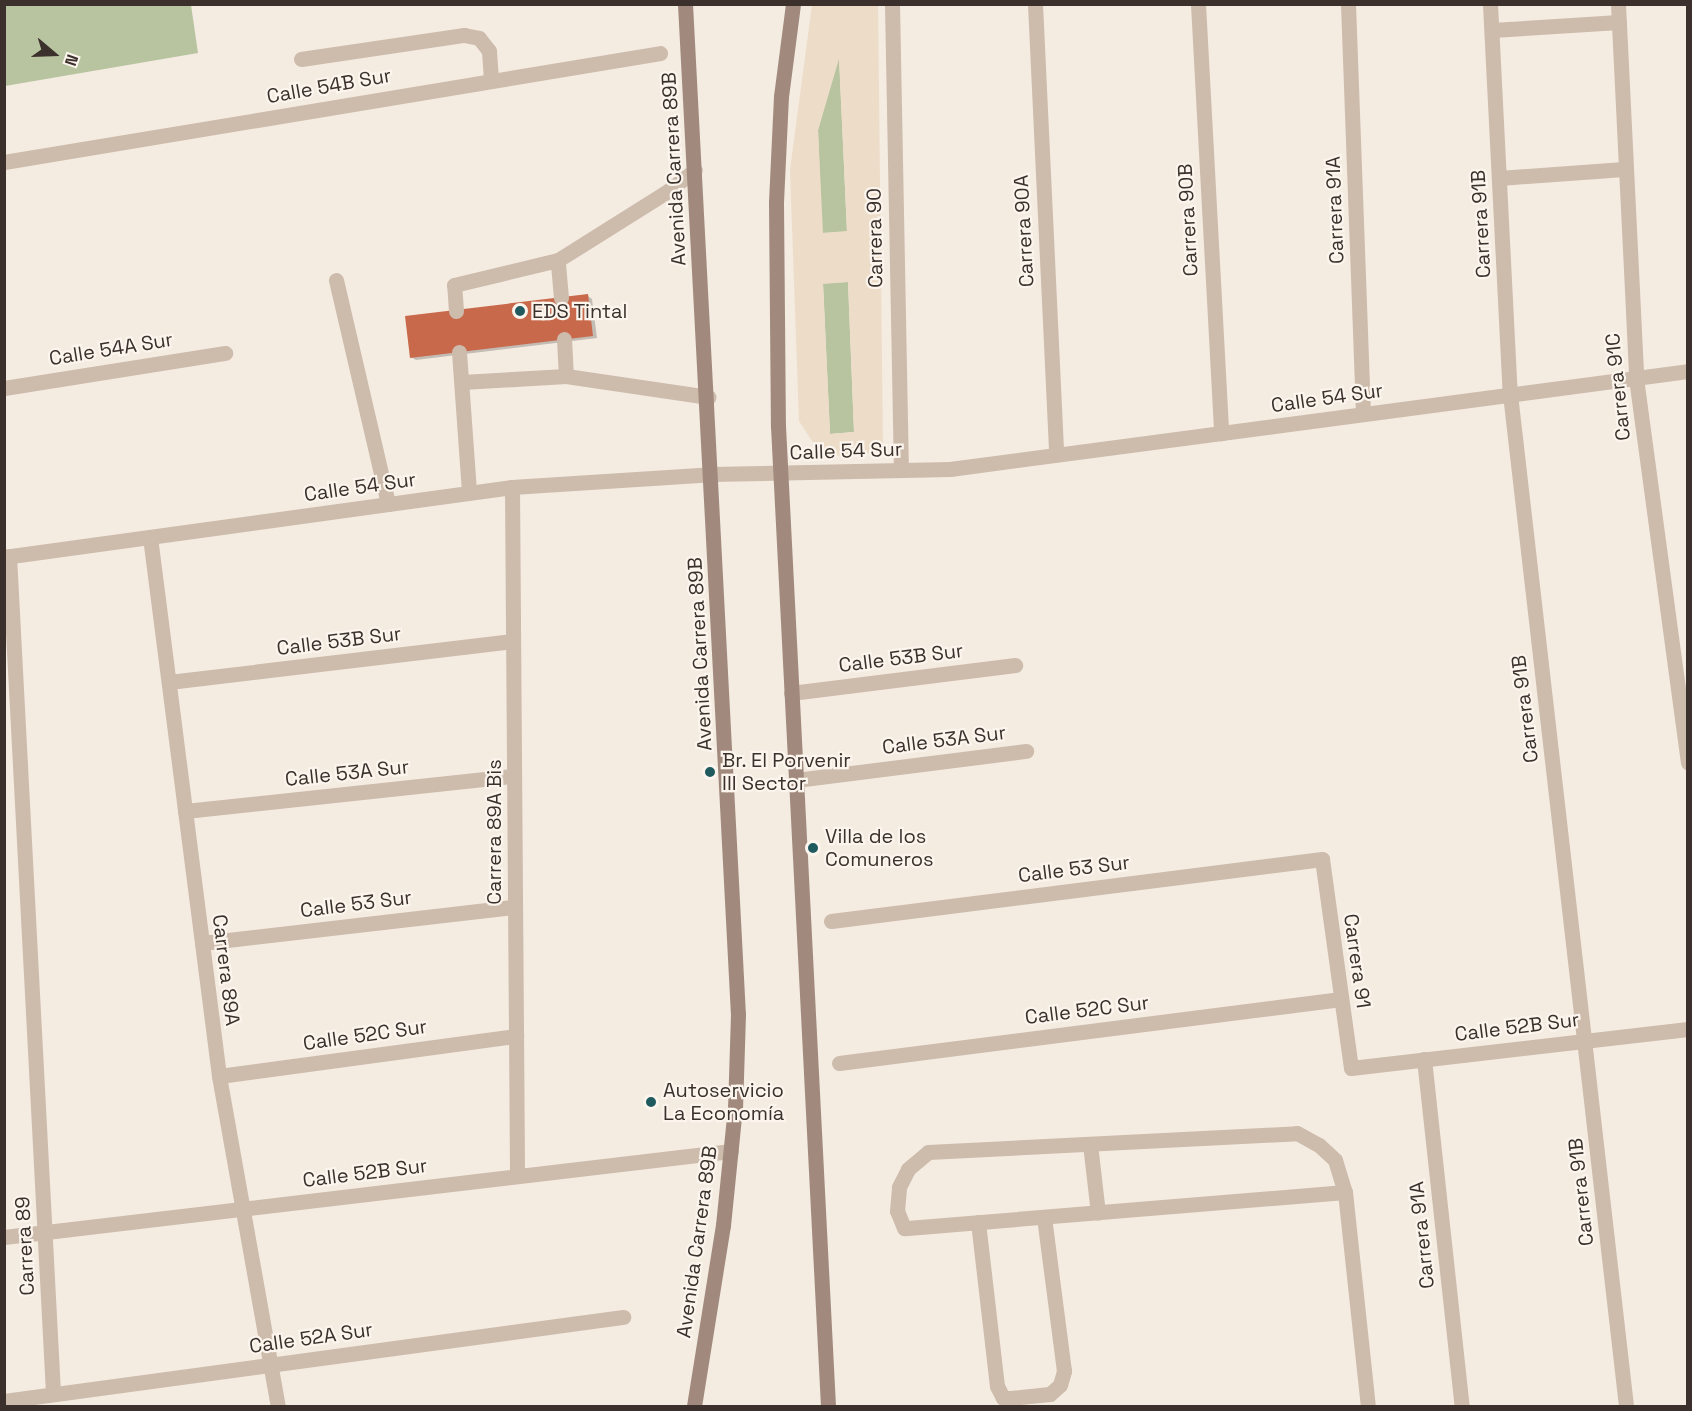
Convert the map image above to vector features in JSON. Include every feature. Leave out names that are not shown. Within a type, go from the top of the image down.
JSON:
[{"type":"main road","name":"Avenida Carrera 89B","points":[[685,4],[708,397],[736,933],[738,1014],[731,1150],[722,1237],[694,1407]]},
{"type":"main road","points":[[793,4],[781,96],[776,203],[781,474],[828,1407]]},
{"type":"street","name":"Carrera 90","points":[[892,4],[901,470]]},
{"type":"street","name":"Carrera 90A","points":[[1035,4],[1056,455]]},
{"type":"street","name":"Carrera 90B","points":[[1198,4],[1221,433]]},
{"type":"street","name":"Carrera 91A","points":[[1348,4],[1363,414]]},
{"type":"street","name":"Carrera 91B","points":[[1490,4],[1510,394],[1626,1407]]},
{"type":"street","name":"Carrera 91C","points":[[1618,4],[1624,169],[1636,378],[1688,763]]},
{"type":"street","points":[[1492,30],[1618,22]]},
{"type":"street","points":[[301,59],[464,35],[479,38],[489,51],[491,80]]},
{"type":"street","name":"Calle 54B Sur","points":[[4,162],[660,53]]},
{"type":"street","points":[[1499,178],[1624,169]]},
{"type":"street","points":[[456,310],[454,285],[558,260],[695,170]]},
{"type":"street","points":[[558,260],[561,298]]},
{"type":"street","points":[[336,280],[388,504]]},
{"type":"street","points":[[564,339],[566,376]]},
{"type":"street","points":[[459,352],[469,493]]},
{"type":"street","name":"Calle 54A Sur","points":[[4,388],[225,353]]},
{"type":"street","name":"Calle 54 Sur","points":[[7,556],[512,487],[711,474],[950,469],[1688,371]]},
{"type":"street","points":[[462,382],[566,376],[708,397]]},
{"type":"street","name":"Carrera 89A Bis","points":[[512,487],[517,1176]]},
{"type":"street","name":"Carrera 89A","points":[[150,537],[219,1076],[240,1209],[272,1364],[278,1407]]},
{"type":"street","name":"Carrera 89","points":[[7,556],[53,1394]]},
{"type":"street","name":"Calle 53B Sur","points":[[169,682],[513,641]]},
{"type":"street","name":"Calle 53B Sur","points":[[791,693],[1015,665]]},
{"type":"street","name":"Calle 53A Sur","points":[[796,780],[1026,751]]},
{"type":"street","name":"Calle 53A Sur","points":[[185,811],[514,776]]},
{"type":"street","name":"Calle 53 Sur","points":[[831,921],[1322,859]]},
{"type":"street","name":"Carrera 91","points":[[1322,859],[1351,1068]]},
{"type":"street","name":"Calle 53 Sur","points":[[202,943],[515,907]]},
{"type":"street","name":"Calle 52C Sur","points":[[839,1063],[1341,999]]},
{"type":"street","name":"Calle 52B Sur","points":[[1351,1068],[1688,1029]]},
{"type":"street","name":"Calle 52C Sur","points":[[219,1076],[516,1036]]},
{"type":"street","name":"Carrera 91A","points":[[1424,1059],[1462,1407]]},
{"type":"street","points":[[1345,1192],[904,1228],[897,1210],[899,1187],[908,1169],[928,1152],[1297,1133],[1319,1145],[1335,1160],[1345,1192],[1368,1407]]},
{"type":"street","points":[[1090,1144],[1098,1213]]},
{"type":"street","name":"Calle 52B Sur","points":[[4,1237],[731,1150]]},
{"type":"street","points":[[978,1222],[997,1386],[1003,1398],[1011,1398],[1050,1394],[1060,1385],[1064,1371],[1044,1217]]},
{"type":"street","name":"Calle 52A Sur","points":[[4,1401],[623,1317]]},
{"type":"green space","points":[[5,4],[191,5],[198,53],[5,86]]},
{"type":"green space","points":[[839,56],[847,232],[822,233],[818,130]]},
{"type":"green space","points":[[848,282],[854,432],[830,434],[823,283]]},
{"type":"shaded area","points":[[812,5],[878,5],[883,452],[831,456],[812,441],[799,421],[790,170]],"holes":[[[839,59],[847,231],[823,233],[818,130]],[[848,282],[854,432],[830,434],[823,284]]]},
{"type":"building","points":[[588,294],[593,336],[410,358],[405,316]]},
{"type":"place","name":"EDS Tintal","points":[[520,311]]},
{"type":"place","name":"Br. El Porvenir III Sector","points":[[710,772]]},
{"type":"place","name":"Villa de los Comuneros","points":[[813,848]]},
{"type":"place","name":"Autoservicio La Economía","points":[[651,1102]]}]
